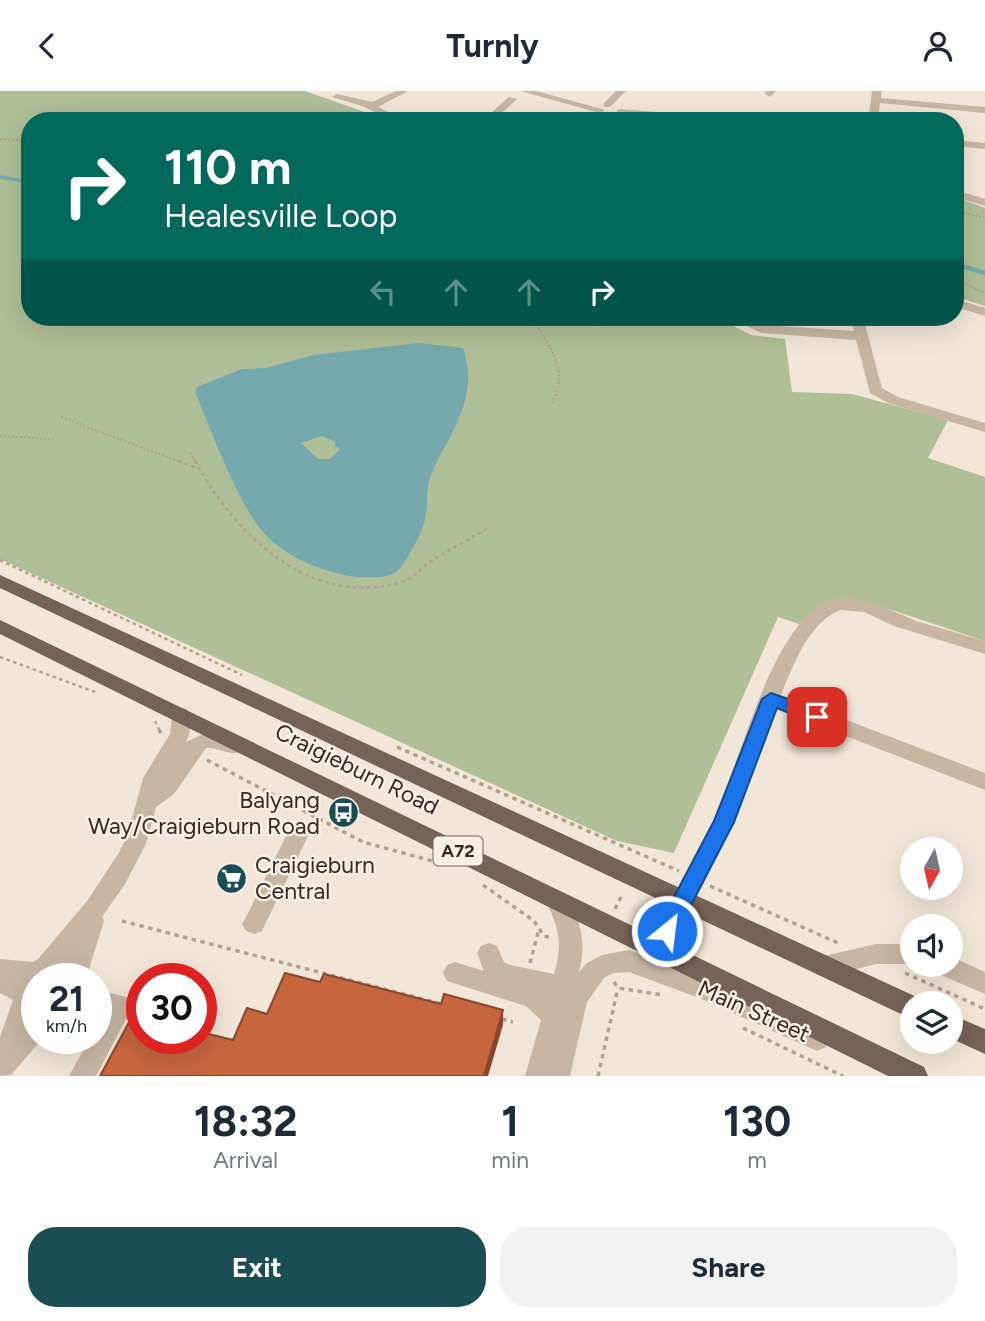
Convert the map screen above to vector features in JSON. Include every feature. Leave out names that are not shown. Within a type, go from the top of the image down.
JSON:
[{"type":"main road","name":"Craigieburn Road","points":[[0,581],[900,1001]]},
{"type":"main road","name":"Craigieburn Road","points":[[0,626],[909,1073]]},
{"type":"main road","points":[[963,1031],[985,1042]]},
{"type":"street","points":[[371,106],[402,91]]},
{"type":"street","points":[[525,91],[577,105],[637,112]]},
{"type":"street","points":[[876,95],[985,110]]},
{"type":"street","points":[[337,97],[371,106],[378,112]]},
{"type":"street","points":[[498,112],[512,100]]},
{"type":"street","points":[[964,144],[985,146]]},
{"type":"street","points":[[964,195],[983,201]]},
{"type":"street","points":[[964,305],[985,312]]},
{"type":"street","points":[[754,326],[761,329],[862,336]]},
{"type":"street","points":[[860,326],[873,388],[878,393],[985,428]]},
{"type":"street","points":[[657,949],[696,879],[739,787],[788,653],[808,629],[837,613],[850,610],[909,624],[985,653]]},
{"type":"street","points":[[948,638],[985,648]]},
{"type":"street","points":[[771,699],[985,782]]},
{"type":"street","points":[[54,963],[95,911],[135,844],[149,801],[166,788],[182,747],[180,714]]},
{"type":"street","points":[[182,747],[214,739],[313,786],[360,801]]},
{"type":"street","points":[[254,924],[298,836]]},
{"type":"street","points":[[538,1076],[571,956],[569,922],[557,901]]},
{"type":"street","points":[[78,963],[95,911]]},
{"type":"street","points":[[553,1015],[534,997],[455,973],[475,967],[489,953],[495,969],[505,975],[561,986]]},
{"type":"street","points":[[824,966],[867,956],[900,962]]},
{"type":"street","name":"Main Street","points":[[557,1076],[580,991],[596,967],[616,959],[667,974],[843,1051],[909,1073]]},
{"type":"street","points":[[0,970],[21,981]]},
{"type":"street","points":[[963,973],[985,983]]},
{"type":"street","points":[[0,981],[21,985]]},
{"type":"street","points":[[21,1020],[2,1066],[21,1045]]},
{"type":"street","points":[[82,1076],[91,1054]]},
{"type":"path","points":[[0,139],[21,140]]},
{"type":"path","points":[[964,213],[985,218]]},
{"type":"path","points":[[964,284],[985,293]]},
{"type":"path","points":[[537,326],[555,356],[562,376],[561,389],[552,404]]},
{"type":"path","points":[[61,417],[197,468]]},
{"type":"path","points":[[0,436],[53,439]]},
{"type":"path","points":[[190,452],[197,468],[237,523],[273,558],[315,579],[346,587],[380,587],[407,580],[427,564],[490,527]]},
{"type":"path","points":[[0,561],[245,677]]},
{"type":"path","points":[[0,657],[26,669],[98,693]]},
{"type":"path","points":[[145,716],[156,722],[164,741],[182,747],[363,842],[451,866]]},
{"type":"path","points":[[390,745],[421,755],[867,956]]},
{"type":"path","points":[[607,925],[643,855]]},
{"type":"path","points":[[481,883],[534,921],[544,936],[571,944]]},
{"type":"path","points":[[122,921],[445,1005]]},
{"type":"path","points":[[931,977],[985,1009]]},
{"type":"path","points":[[598,1076],[618,988],[673,997]]},
{"type":"path","points":[[499,1019],[513,1022]]},
{"type":"path","points":[[734,1024],[843,1076]]},
{"type":"green space","points":[[0,91],[305,91],[365,112],[21,112],[21,326],[734,326],[751,335],[785,339],[792,392],[852,394],[948,420],[928,458],[985,477],[985,641],[880,606],[830,601],[799,624],[778,617],[674,853],[617,841],[0,559]]},
{"type":"green space","points":[[964,200],[985,208],[985,306],[964,299]]},
{"type":"water","points":[[419,343],[463,348],[468,381],[466,397],[455,427],[430,477],[423,525],[412,550],[393,574],[375,577],[343,575],[300,560],[275,544],[256,523],[239,494],[195,392],[197,387],[242,369],[265,368],[314,355]],"holes":[[[322,436],[335,442],[335,446],[340,449],[330,459],[318,459],[301,443]]]},
{"type":"building","points":[[285,973],[320,982],[324,974],[441,1004],[444,994],[503,1010],[484,1076],[100,1076],[126,1028],[126,1054],[217,1054],[217,1036],[233,1040],[247,1008],[267,1014]]},
{"type":"waterway","points":[[0,177],[21,180]]},
{"type":"waterway","points":[[964,266],[985,273]]},
{"type":"place","name":"Balyang Way/Craigieburn Road","points":[[343,813]]},
{"type":"place","name":"Craigieburn Central","points":[[232,878]]},
{"type":"route","points":[[667,931],[724,822],[771,699],[817,717]]}]
